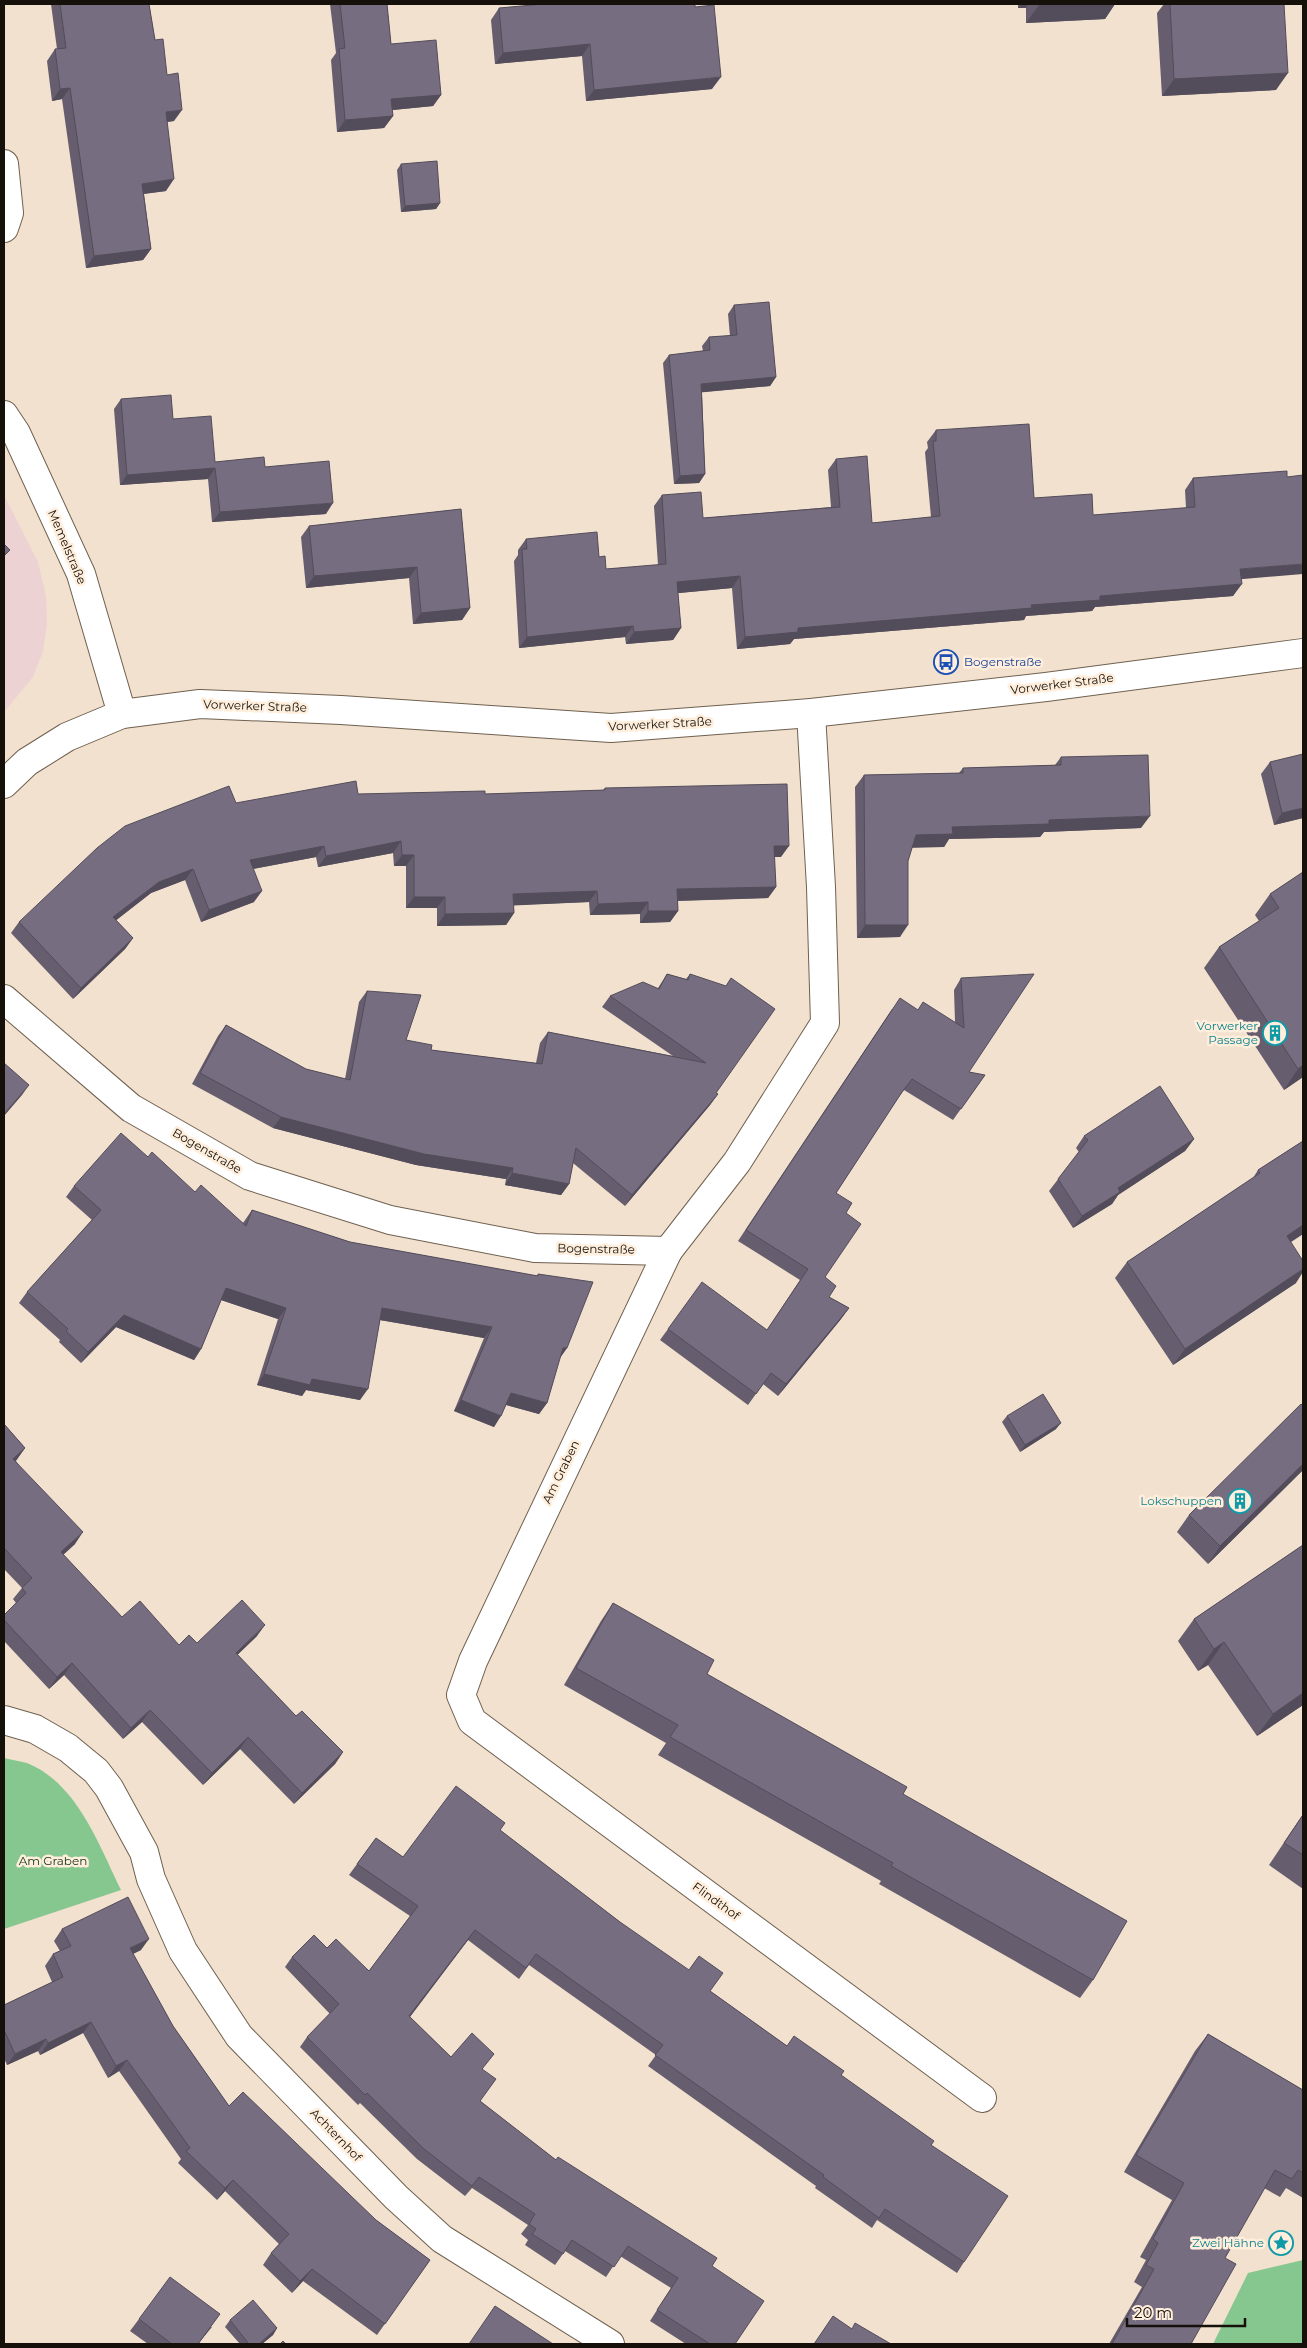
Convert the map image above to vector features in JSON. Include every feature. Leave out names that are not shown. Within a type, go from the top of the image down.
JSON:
[{"type":"street","points":[[4,164],[9,213],[4,228]]},
{"type":"street","name":"Memelstraße","points":[[4,416],[16,433],[80,574],[122,714]]},
{"type":"street","name":"Vorwerker Straße","points":[[4,784],[27,762],[68,737],[122,714],[210,704],[487,718],[611,728],[811,713],[1046,686],[1303,653]]},
{"type":"street","points":[[668,1251],[737,1162],[825,1023],[822,887],[811,713]]},
{"type":"street","name":"Bogenstraße","points":[[4,999],[131,1108],[250,1176],[390,1220],[535,1248],[668,1251]]},
{"type":"street","name":"Am Graben","points":[[461,1695],[477,1652],[668,1251]]},
{"type":"street","name":"Flindthof","points":[[461,1695],[472,1722],[982,2098]]},
{"type":"street","name":"Achternhof","points":[[4,1720],[34,1728],[68,1748],[96,1771],[109,1788],[144,1852],[151,1879],[183,1951],[239,2036],[396,2197],[442,2239],[610,2344]]},
{"type":"shaded area","points":[[4,495],[38,562],[46,596],[47,624],[43,651],[33,677],[4,712]]},
{"type":"green space","name":"Am Graben","points":[[4,1758],[27,1763],[44,1772],[60,1785],[73,1800],[95,1835],[121,1890],[4,1929]]},
{"type":"green space","points":[[1303,2260],[1303,2344],[1213,2344],[1248,2273]]},
{"type":"building","points":[[60,4],[149,4],[155,40],[163,39],[167,75],[178,73],[182,110],[166,112],[174,179],[142,184],[151,249],[94,256],[70,88],[60,89],[55,49],[66,48]]},
{"type":"building","points":[[340,4],[387,4],[391,44],[436,40],[441,95],[391,99],[393,116],[345,120],[339,49],[345,48]]},
{"type":"building","points":[[544,4],[695,4],[695,7],[714,5],[721,77],[594,90],[590,44],[503,53],[499,8]]},
{"type":"building","points":[[1170,4],[1284,4],[1288,73],[1174,79]]},
{"type":"building","points":[[437,161],[440,203],[405,206],[401,164]]},
{"type":"building","points":[[769,302],[776,377],[701,384],[705,474],[680,476],[669,355],[710,350],[709,337],[737,335],[734,305]]},
{"type":"building","points":[[171,395],[173,419],[211,416],[215,462],[264,457],[265,467],[329,461],[333,503],[220,512],[215,468],[127,475],[121,399]]},
{"type":"building","points":[[1029,424],[1034,498],[1092,494],[1093,515],[1195,507],[1193,478],[1287,471],[1287,477],[1303,475],[1303,564],[1240,569],[1242,584],[1100,596],[1100,600],[1031,605],[1032,608],[798,628],[798,632],[745,637],[740,576],[677,582],[681,628],[634,632],[633,626],[527,637],[522,549],[527,549],[526,539],[597,532],[599,557],[605,556],[606,569],[666,564],[662,495],[701,492],[703,518],[840,507],[836,459],[867,456],[872,523],[940,516],[933,441],[936,441],[936,430]]},
{"type":"building","points":[[461,509],[470,608],[421,613],[417,567],[314,576],[309,526]]},
{"type":"building","points":[[4,544],[10,550],[4,556]]},
{"type":"building","points":[[1303,754],[1303,808],[1282,813],[1270,762]]},
{"type":"building","points":[[1148,755],[1150,816],[1049,820],[1049,824],[952,827],[953,834],[916,835],[908,861],[908,925],[865,925],[864,775],[963,773],[963,768],[1061,765],[1061,757]]},
{"type":"building","points":[[356,781],[358,794],[485,791],[485,794],[605,790],[605,788],[787,784],[789,846],[774,846],[776,887],[677,889],[678,911],[648,911],[648,902],[598,904],[597,891],[513,894],[514,913],[445,914],[445,897],[414,897],[414,855],[402,855],[401,841],[326,856],[324,846],[250,860],[262,891],[209,910],[193,869],[159,882],[113,917],[133,938],[81,988],[19,922],[97,848],[125,826],[229,786],[236,803]]},
{"type":"building","points":[[1303,872],[1303,1065],[1298,1069],[1219,947],[1279,908],[1270,894]]},
{"type":"building","points":[[667,974],[688,980],[690,974],[726,986],[731,978],[775,1009],[716,1093],[718,1094],[632,1195],[576,1148],[569,1184],[512,1173],[513,1168],[424,1154],[281,1117],[200,1073],[226,1025],[306,1069],[350,1080],[367,991],[421,995],[406,1040],[432,1045],[431,1050],[542,1064],[548,1032],[706,1063],[610,996],[643,982],[659,989]]},
{"type":"building","points":[[1034,974],[969,1072],[985,1075],[961,1109],[912,1079],[836,1193],[852,1203],[846,1213],[861,1224],[825,1277],[836,1286],[829,1297],[849,1308],[786,1384],[771,1373],[756,1394],[668,1329],[702,1282],[767,1330],[808,1269],[746,1230],[900,998],[918,1010],[923,1002],[964,1028],[961,978]]},
{"type":"building","points":[[4,1063],[29,1085],[4,1114]]},
{"type":"building","points":[[1160,1086],[1194,1139],[1118,1188],[1120,1192],[1082,1216],[1058,1179],[1088,1140],[1084,1136]]},
{"type":"building","points":[[121,1133],[148,1157],[152,1152],[195,1192],[201,1185],[246,1226],[252,1210],[350,1242],[538,1276],[538,1274],[593,1282],[567,1348],[563,1348],[547,1403],[511,1393],[501,1416],[461,1400],[492,1327],[382,1308],[368,1389],[312,1379],[310,1385],[264,1374],[286,1308],[226,1288],[201,1349],[124,1315],[88,1352],[66,1331],[68,1329],[27,1292],[101,1210],[74,1186]]},
{"type":"building","points":[[1303,1141],[1303,1225],[1287,1236],[1303,1261],[1303,1269],[1185,1349],[1127,1262],[1260,1173],[1258,1170]]},
{"type":"building","points":[[1043,1394],[1061,1423],[1025,1445],[1007,1416]]},
{"type":"building","name":"Lokschuppen","points":[[1301,1404],[1303,1406],[1303,1464],[1220,1546],[1189,1515]]},
{"type":"building","points":[[4,1424],[25,1448],[13,1459],[83,1532],[61,1552],[122,1617],[140,1601],[179,1645],[189,1635],[197,1643],[242,1600],[265,1625],[236,1653],[296,1716],[302,1711],[343,1752],[302,1793],[248,1737],[212,1773],[150,1710],[131,1728],[72,1663],[57,1677],[4,1620],[4,1615],[26,1593],[22,1588],[32,1578],[4,1548]]},
{"type":"building","points":[[1303,1545],[1303,1693],[1273,1714],[1224,1642],[1214,1649],[1194,1619]]},
{"type":"building","points":[[613,1603],[714,1660],[707,1674],[907,1787],[903,1794],[1127,1921],[1093,1980],[891,1866],[893,1863],[670,1737],[678,1725],[576,1668]]},
{"type":"building","points":[[456,1786],[505,1823],[500,1830],[620,1922],[689,1970],[699,1956],[723,1973],[710,1991],[787,2046],[794,2036],[844,2071],[841,2075],[934,2141],[931,2145],[1008,2196],[964,2262],[885,2209],[879,2218],[823,2177],[824,2175],[655,2055],[663,2045],[536,1954],[526,1968],[475,1930],[409,2016],[451,2057],[472,2033],[494,2054],[482,2069],[496,2079],[480,2101],[556,2160],[558,2157],[717,2258],[712,2266],[764,2301],[735,2344],[710,2344],[657,2310],[678,2278],[628,2246],[614,2267],[572,2240],[563,2254],[532,2234],[536,2229],[529,2224],[535,2214],[479,2177],[472,2186],[424,2149],[367,2093],[365,2095],[307,2037],[339,2004],[292,1957],[314,1935],[327,1948],[336,1939],[369,1971],[418,1906],[357,1864],[376,1838],[403,1857]]},
{"type":"building","points":[[1303,1815],[1303,1855],[1284,1843]]},
{"type":"building","points":[[128,1897],[149,1939],[130,1948],[173,2026],[229,2106],[243,2092],[376,2220],[430,2260],[385,2324],[312,2269],[300,2281],[271,2253],[289,2234],[233,2180],[225,2188],[186,2151],[190,2148],[127,2060],[116,2066],[91,2022],[48,2043],[46,2039],[15,2054],[4,2030],[4,2005],[63,1977],[53,1954],[71,1946],[62,1929]]},
{"type":"building","points":[[1208,2034],[1303,2090],[1303,2173],[1298,2170],[1292,2179],[1275,2170],[1225,2258],[1236,2264],[1191,2344],[1112,2344],[1154,2269],[1146,2265],[1158,2243],[1153,2239],[1184,2183],[1136,2155]]},
{"type":"building","points":[[170,2277],[220,2314],[198,2344],[172,2344],[139,2319]]},
{"type":"building","points":[[253,2300],[277,2328],[259,2344],[249,2344],[230,2320]]},
{"type":"building","points":[[495,2306],[553,2344],[469,2344]]},
{"type":"building","points":[[833,2316],[852,2329],[855,2323],[891,2344],[814,2344]]},
{"type":"place","name":"Bogenstraße","points":[[946,662]]},
{"type":"place","name":"Vorwerker Passage","points":[[1275,1033]]},
{"type":"place","name":"Lokschuppen","points":[[1240,1501]]},
{"type":"place","name":"Zwei Hähne","points":[[1281,2243]]}]
